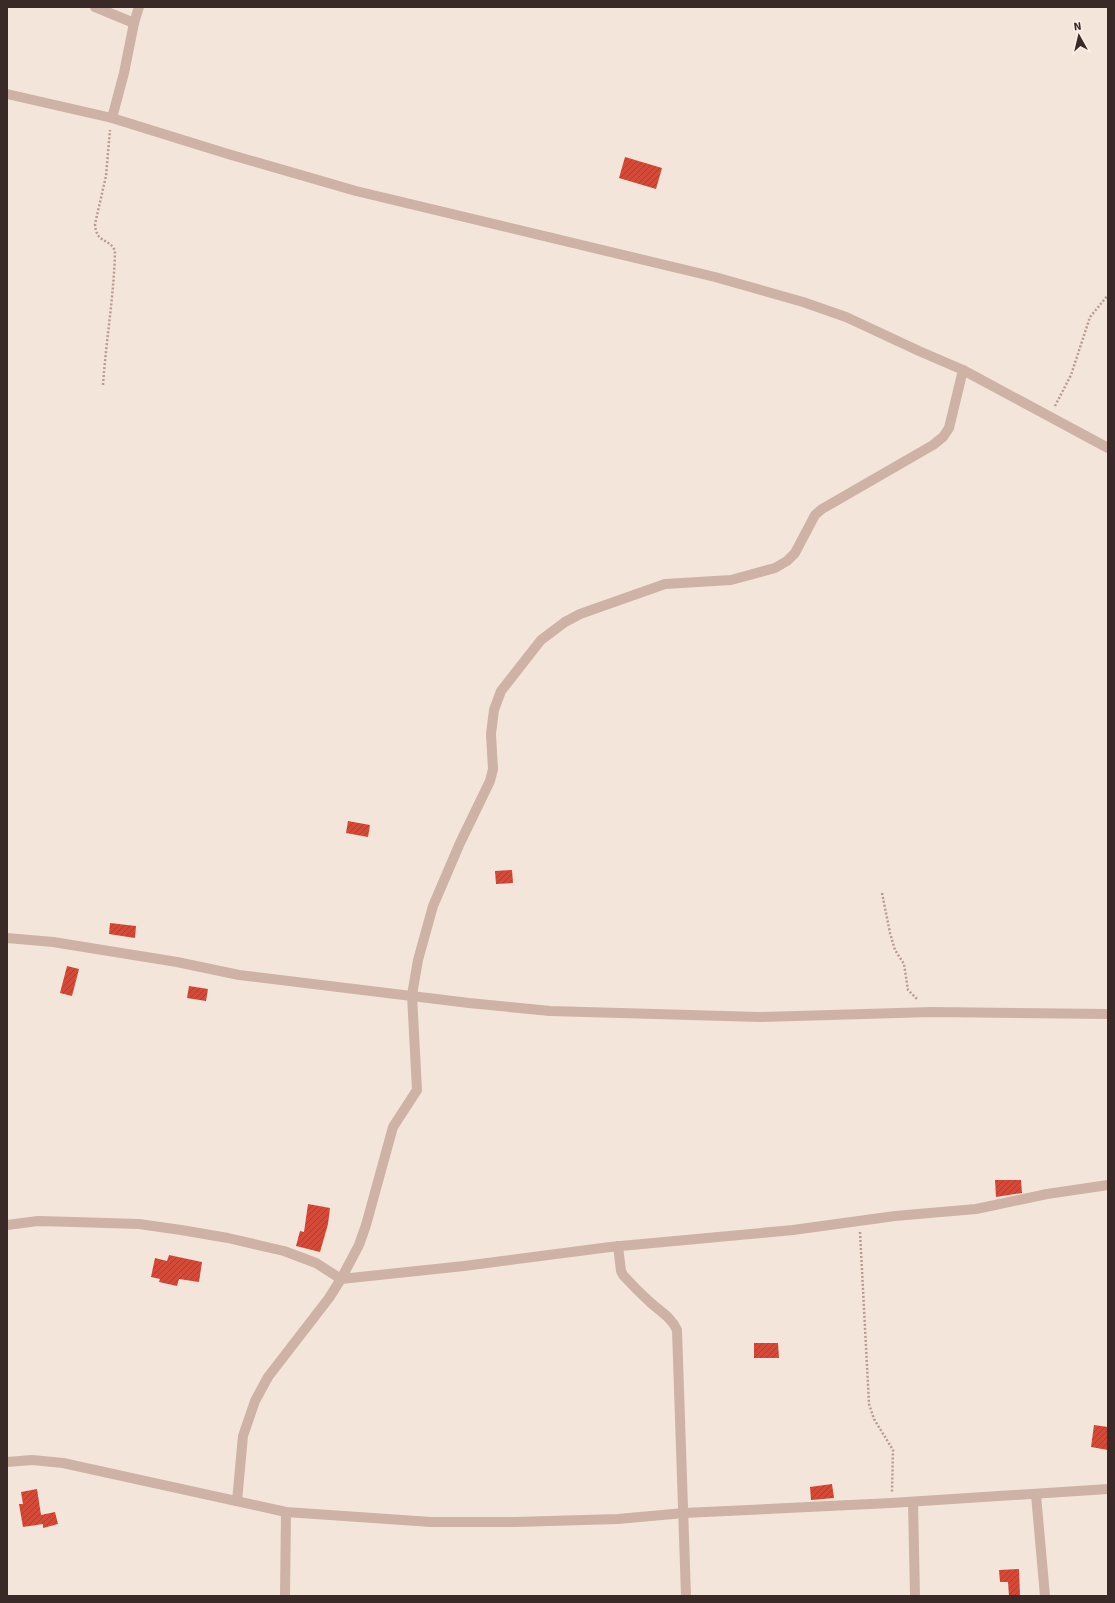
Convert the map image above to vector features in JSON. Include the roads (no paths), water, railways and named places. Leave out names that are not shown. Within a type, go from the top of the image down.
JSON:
[{"type":"street","points":[[94,7],[134,24]]},
{"type":"street","points":[[112,118],[124,73],[134,24],[140,7]]},
{"type":"street","points":[[7,94],[112,118],[228,154],[356,191],[715,277],[803,302],[846,317],[963,370],[1108,448]]},
{"type":"street","points":[[237,1501],[244,1436],[255,1401],[268,1377],[329,1298],[359,1245],[393,1127],[417,1090],[412,995],[418,960],[433,906],[460,843],[490,782],[493,768],[491,734],[494,710],[501,691],[541,640],[565,622],[580,614],[666,584],[731,580],[775,568],[787,561],[795,553],[815,515],[822,509],[943,437],[949,428],[963,370]]},
{"type":"street","points":[[7,938],[54,942],[177,962],[239,974],[470,1003],[550,1011],[760,1017],[930,1012],[1108,1014]]},
{"type":"street","points":[[7,1225],[38,1221],[74,1222],[139,1224],[182,1230],[228,1238],[284,1252],[316,1263],[341,1279],[464,1266],[618,1246],[793,1230],[859,1221],[976,1209],[1047,1194],[1108,1184]]},
{"type":"street","points":[[618,1246],[620,1271],[623,1276],[669,1318],[675,1324],[677,1330],[686,1596]]},
{"type":"street","points":[[7,1462],[32,1460],[63,1463],[286,1512],[431,1522],[514,1522],[618,1518],[684,1513],[1036,1495],[1108,1489]]},
{"type":"street","points":[[1036,1495],[1045,1596]]},
{"type":"street","points":[[913,1502],[915,1596]]},
{"type":"street","points":[[285,1596],[286,1512]]}]
